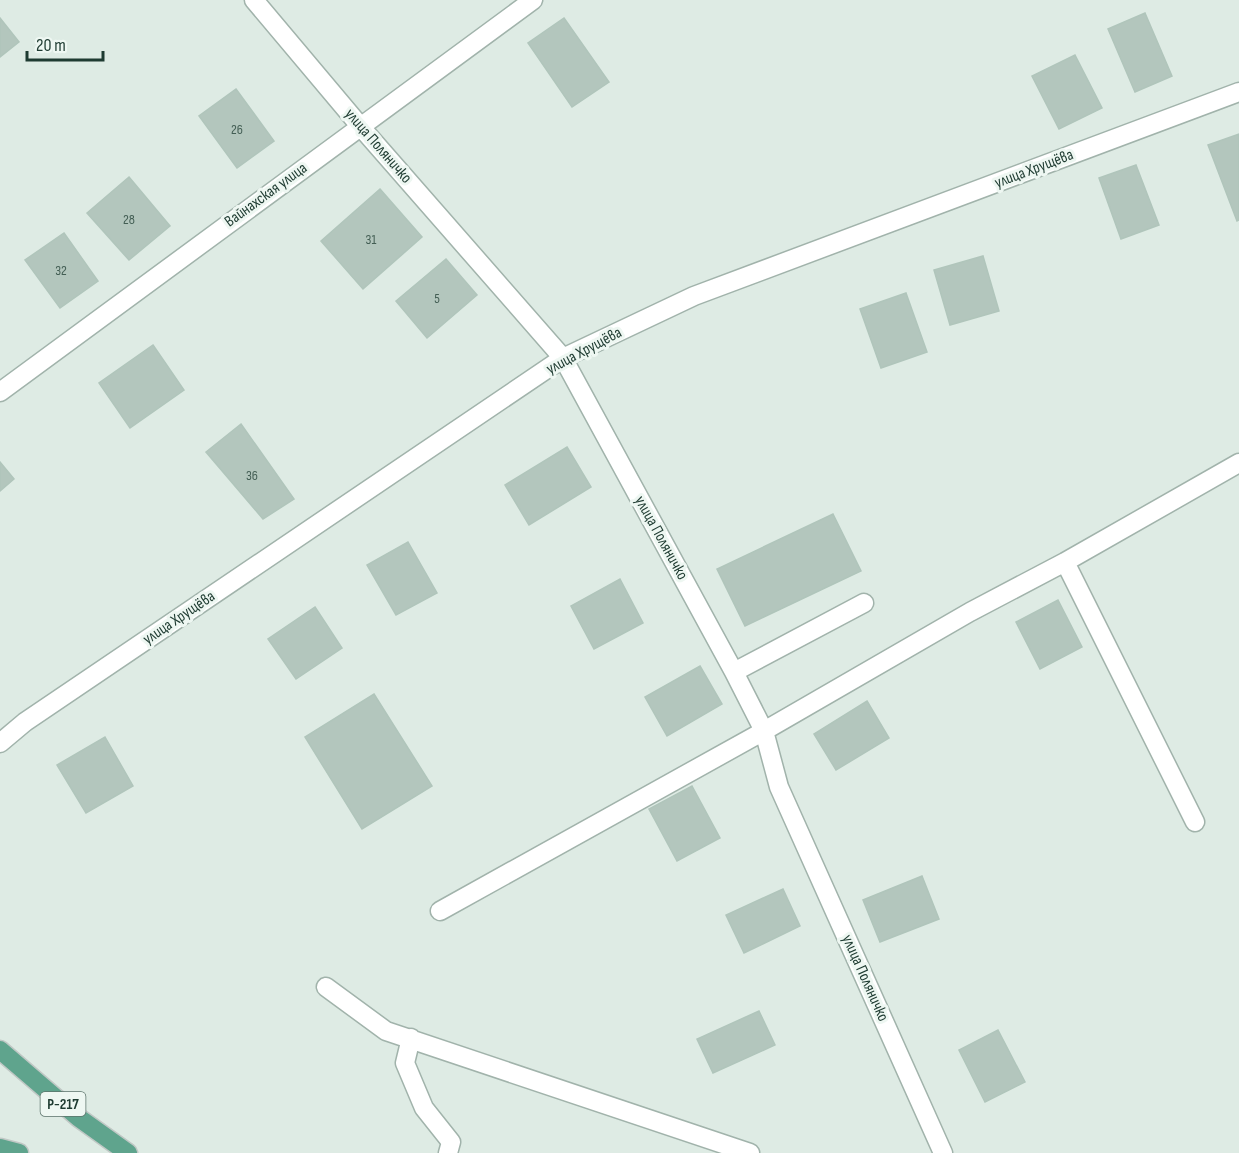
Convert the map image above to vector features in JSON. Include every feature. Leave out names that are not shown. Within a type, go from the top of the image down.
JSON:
[{"type":"main road","name":"Р-217","points":[[0,1050],[80,1118],[128,1153]]},
{"type":"main road","points":[[0,1148],[19,1153]]},
{"type":"street","name":"улица Поляничко","points":[[254,0],[360,126],[563,358],[764,731],[779,787],[943,1153]]},
{"type":"street","name":"Вайнахская улица","points":[[0,392],[532,0]]},
{"type":"street","name":"улица Хрущёва","points":[[0,743],[26,722],[563,358],[694,296],[1239,92]]},
{"type":"street","points":[[440,911],[1239,463]]},
{"type":"street","points":[[1065,562],[1195,822]]},
{"type":"street","points":[[734,672],[864,603]]},
{"type":"street","points":[[326,987],[386,1031],[750,1153]]},
{"type":"street","points":[[411,1038],[405,1063],[424,1108],[451,1142],[448,1153]]},
{"type":"building","points":[[1145,13],[1172,76],[1135,92],[1108,29]]},
{"type":"building","points":[[0,18],[19,42],[0,57]]},
{"type":"building","points":[[564,18],[609,82],[572,107],[528,43]]},
{"type":"building","points":[[1075,55],[1102,108],[1059,129],[1032,76]]},
{"type":"building","points":[[236,89],[274,141],[237,168],[199,116]]},
{"type":"building","points":[[1239,134],[1239,220],[1237,221],[1208,145]]},
{"type":"building","points":[[1136,165],[1159,225],[1121,239],[1099,178]]},
{"type":"building","points":[[129,177],[170,226],[129,260],[87,213]]},
{"type":"building","points":[[380,189],[422,237],[363,289],[321,241]]},
{"type":"building","points":[[64,233],[98,281],[60,308],[25,260]]},
{"type":"building","points":[[983,256],[999,311],[950,325],[934,270]]},
{"type":"building","points":[[446,259],[477,295],[427,338],[396,301]]},
{"type":"building","points":[[906,293],[927,352],[881,368],[860,309]]},
{"type":"building","points":[[153,345],[184,390],[130,428],[99,383]]},
{"type":"building","points":[[241,424],[294,499],[263,519],[206,452]]},
{"type":"building","points":[[567,447],[591,487],[529,525],[505,485]]},
{"type":"building","points":[[0,462],[14,479],[0,491]]},
{"type":"building","points":[[833,514],[861,571],[745,626],[717,569]]},
{"type":"building","points":[[408,542],[437,593],[396,615],[367,565]]},
{"type":"building","points":[[620,579],[643,623],[594,649],[571,606]]},
{"type":"building","points":[[1058,600],[1082,647],[1040,669],[1016,622]]},
{"type":"building","points":[[315,607],[342,648],[296,679],[268,639]]},
{"type":"building","points":[[700,666],[722,704],[667,736],[645,697]]},
{"type":"building","points":[[374,694],[432,786],[362,829],[305,737]]},
{"type":"building","points":[[867,701],[889,738],[836,770],[814,734]]},
{"type":"building","points":[[105,737],[133,786],[86,813],[57,765]]},
{"type":"building","points":[[692,786],[720,838],[677,861],[649,809]]},
{"type":"building","points":[[922,876],[939,919],[880,942],[863,900]]},
{"type":"building","points":[[783,889],[800,926],[744,953],[726,915]]},
{"type":"building","points":[[759,1011],[775,1045],[713,1073],[697,1039]]},
{"type":"building","points":[[998,1030],[1025,1082],[985,1102],[959,1050]]}]
